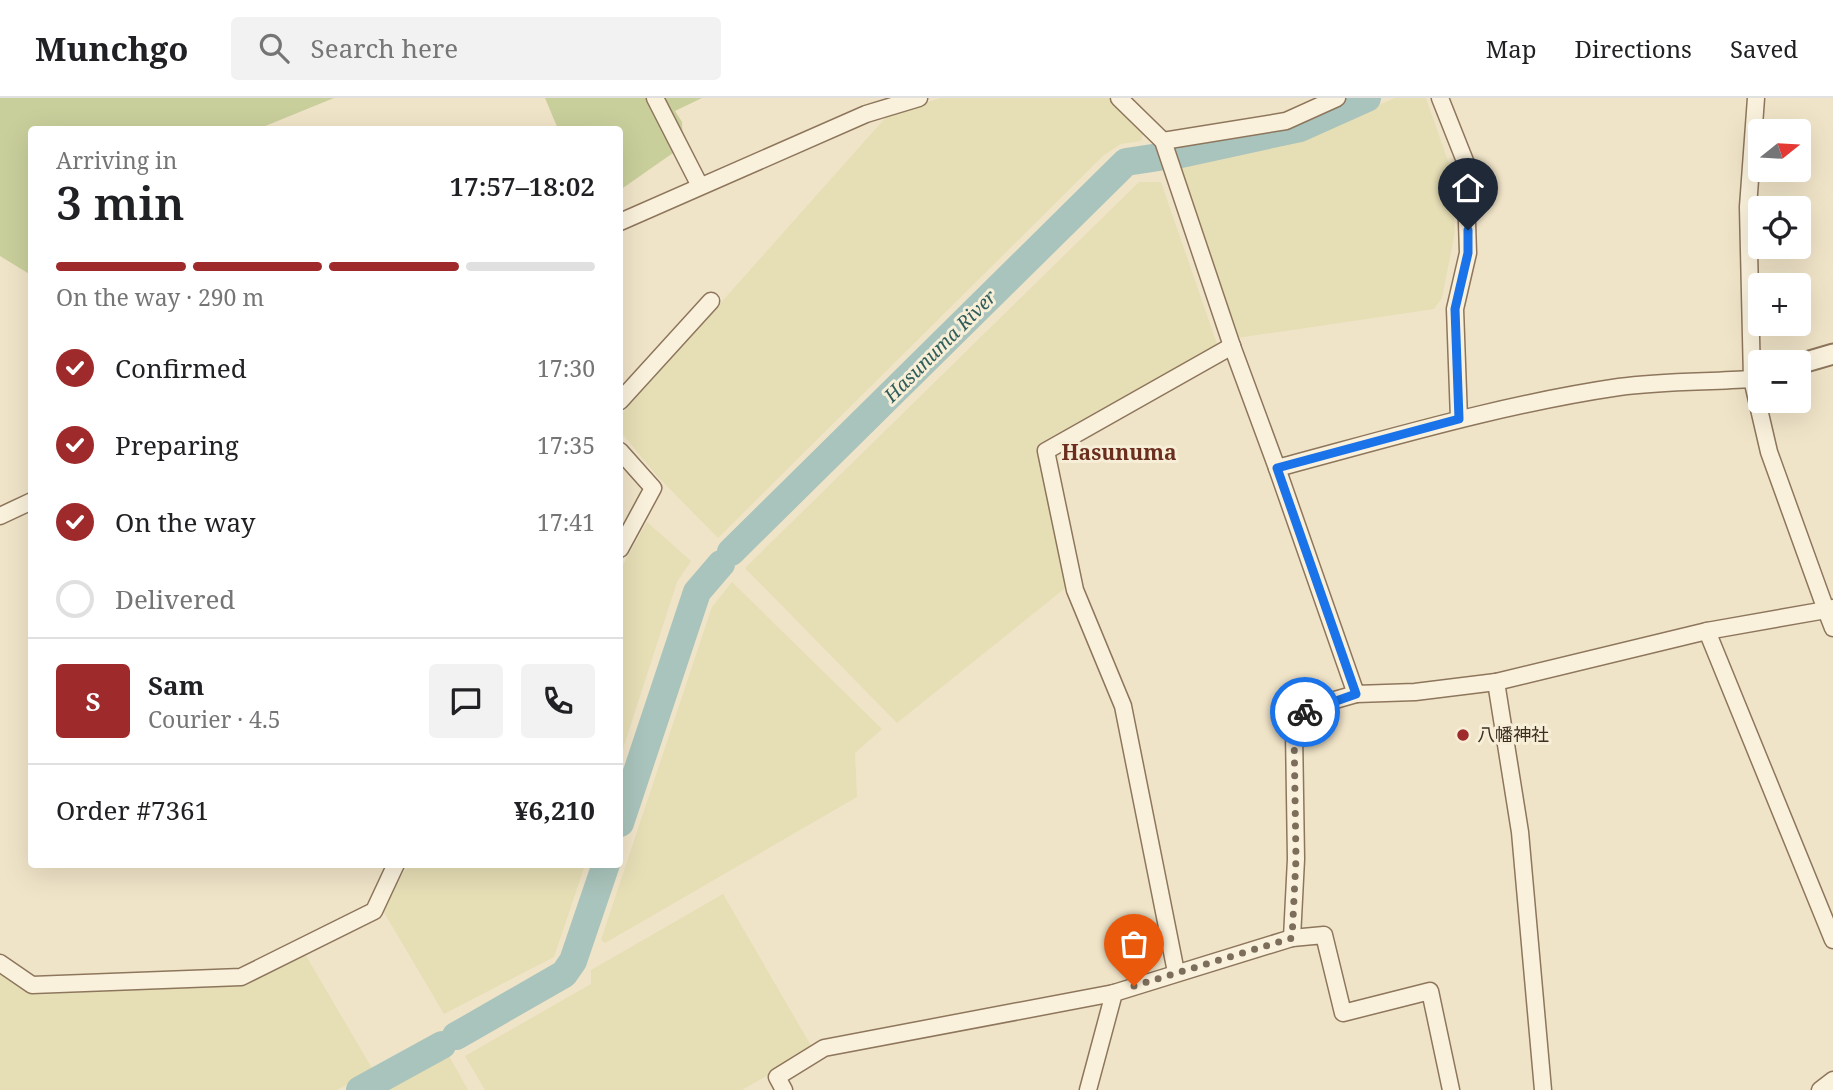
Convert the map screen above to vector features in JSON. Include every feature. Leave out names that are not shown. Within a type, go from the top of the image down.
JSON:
[{"type":"street","points":[[655,98],[699,186]]},
{"type":"street","points":[[623,221],[866,114],[919,98]]},
{"type":"street","points":[[1119,98],[1163,141],[1232,346],[1356,694]]},
{"type":"street","points":[[1163,141],[1286,121],[1337,98]]},
{"type":"street","points":[[1440,98],[1465,161],[1468,253],[1455,309],[1459,419]]},
{"type":"street","points":[[1755,350],[1748,207],[1756,98]]},
{"type":"street","points":[[623,398],[711,300]]},
{"type":"street","points":[[1176,972],[1123,706],[1076,590],[1046,451],[1232,346]]},
{"type":"street","points":[[1811,360],[1833,354]]},
{"type":"street","points":[[1277,468],[1459,419],[1620,387],[1748,379]]},
{"type":"street","points":[[1762,413],[1769,452],[1829,609],[1833,628]]},
{"type":"street","points":[[623,454],[653,488],[623,543]]},
{"type":"street","points":[[0,516],[28,503]]},
{"type":"street","points":[[1292,938],[1296,859],[1294,732],[1298,716],[1314,706],[1356,694],[1415,692],[1496,682],[1707,631],[1829,609]]},
{"type":"street","points":[[1707,631],[1833,940]]},
{"type":"street","points":[[1496,682],[1520,832],[1544,1090]]},
{"type":"street","points":[[0,963],[32,985],[240,977],[374,911],[394,868]]},
{"type":"street","points":[[784,1090],[777,1077],[824,1048],[1114,993],[1292,938],[1324,935],[1343,1013],[1430,990],[1451,1090]]},
{"type":"street","points":[[1088,1090],[1114,993]]},
{"type":"street","points":[[1820,1090],[1833,1080]]},
{"type":"shaded area","points":[[940,98],[1109,98],[1144,130],[1141,141],[1121,144],[1104,155],[718,538],[657,476],[623,435],[623,413],[887,116]]},
{"type":"shaded area","points":[[1395,98],[1426,98],[1449,164],[1455,232],[1442,298],[1434,309],[1237,338],[1178,167],[1291,142]]},
{"type":"shaded area","points":[[1139,182],[1161,182],[1217,344],[1040,443],[1069,585],[897,723],[745,568]]},
{"type":"shaded area","points":[[647,522],[691,561],[677,582],[623,749],[623,565]]},
{"type":"shaded area","points":[[732,582],[882,729],[855,753],[857,797],[605,943],[601,940],[712,607]]},
{"type":"shaded area","points":[[406,868],[584,868],[554,957],[444,1014],[382,909]]},
{"type":"shaded area","points":[[723,894],[813,1049],[742,1090],[485,1090],[465,1056],[591,984],[591,970]]},
{"type":"shaded area","points":[[305,954],[373,1070],[337,1090],[0,1090],[0,972],[34,995],[245,984]]},
{"type":"shaded area","points":[[449,1056],[468,1090],[388,1090]]},
{"type":"green space","points":[[0,98],[334,98],[265,126],[28,126],[28,273],[0,256]]},
{"type":"green space","points":[[545,98],[702,98],[675,111],[682,122],[683,146],[623,188],[623,126],[557,126]]},
{"type":"waterway","name":"Hasunuma River","points":[[1176,155],[1300,128],[1367,98]]},
{"type":"waterway","name":"Hasunuma River","points":[[731,552],[1126,162],[1159,157]]},
{"type":"waterway","name":"Hasunuma River","points":[[623,814],[697,592],[721,564]]},
{"type":"waterway","name":"Hasunuma River","points":[[456,1036],[564,974],[573,961],[605,868]]},
{"type":"waterway","name":"Hasunuma River","points":[[360,1090],[442,1045]]},
{"type":"way so far","points":[[1134,986],[1292,938],[1296,859],[1294,732],[1298,716],[1305,712]]},
{"type":"place","name":"八幡神社","points":[[1463,735]]},
{"type":"district","name":"Hasunuma","points":[[1119,453]]},
{"type":"route","points":[[1305,712],[1314,706],[1356,694],[1277,468],[1459,419],[1455,309],[1468,253],[1468,230]]}]
